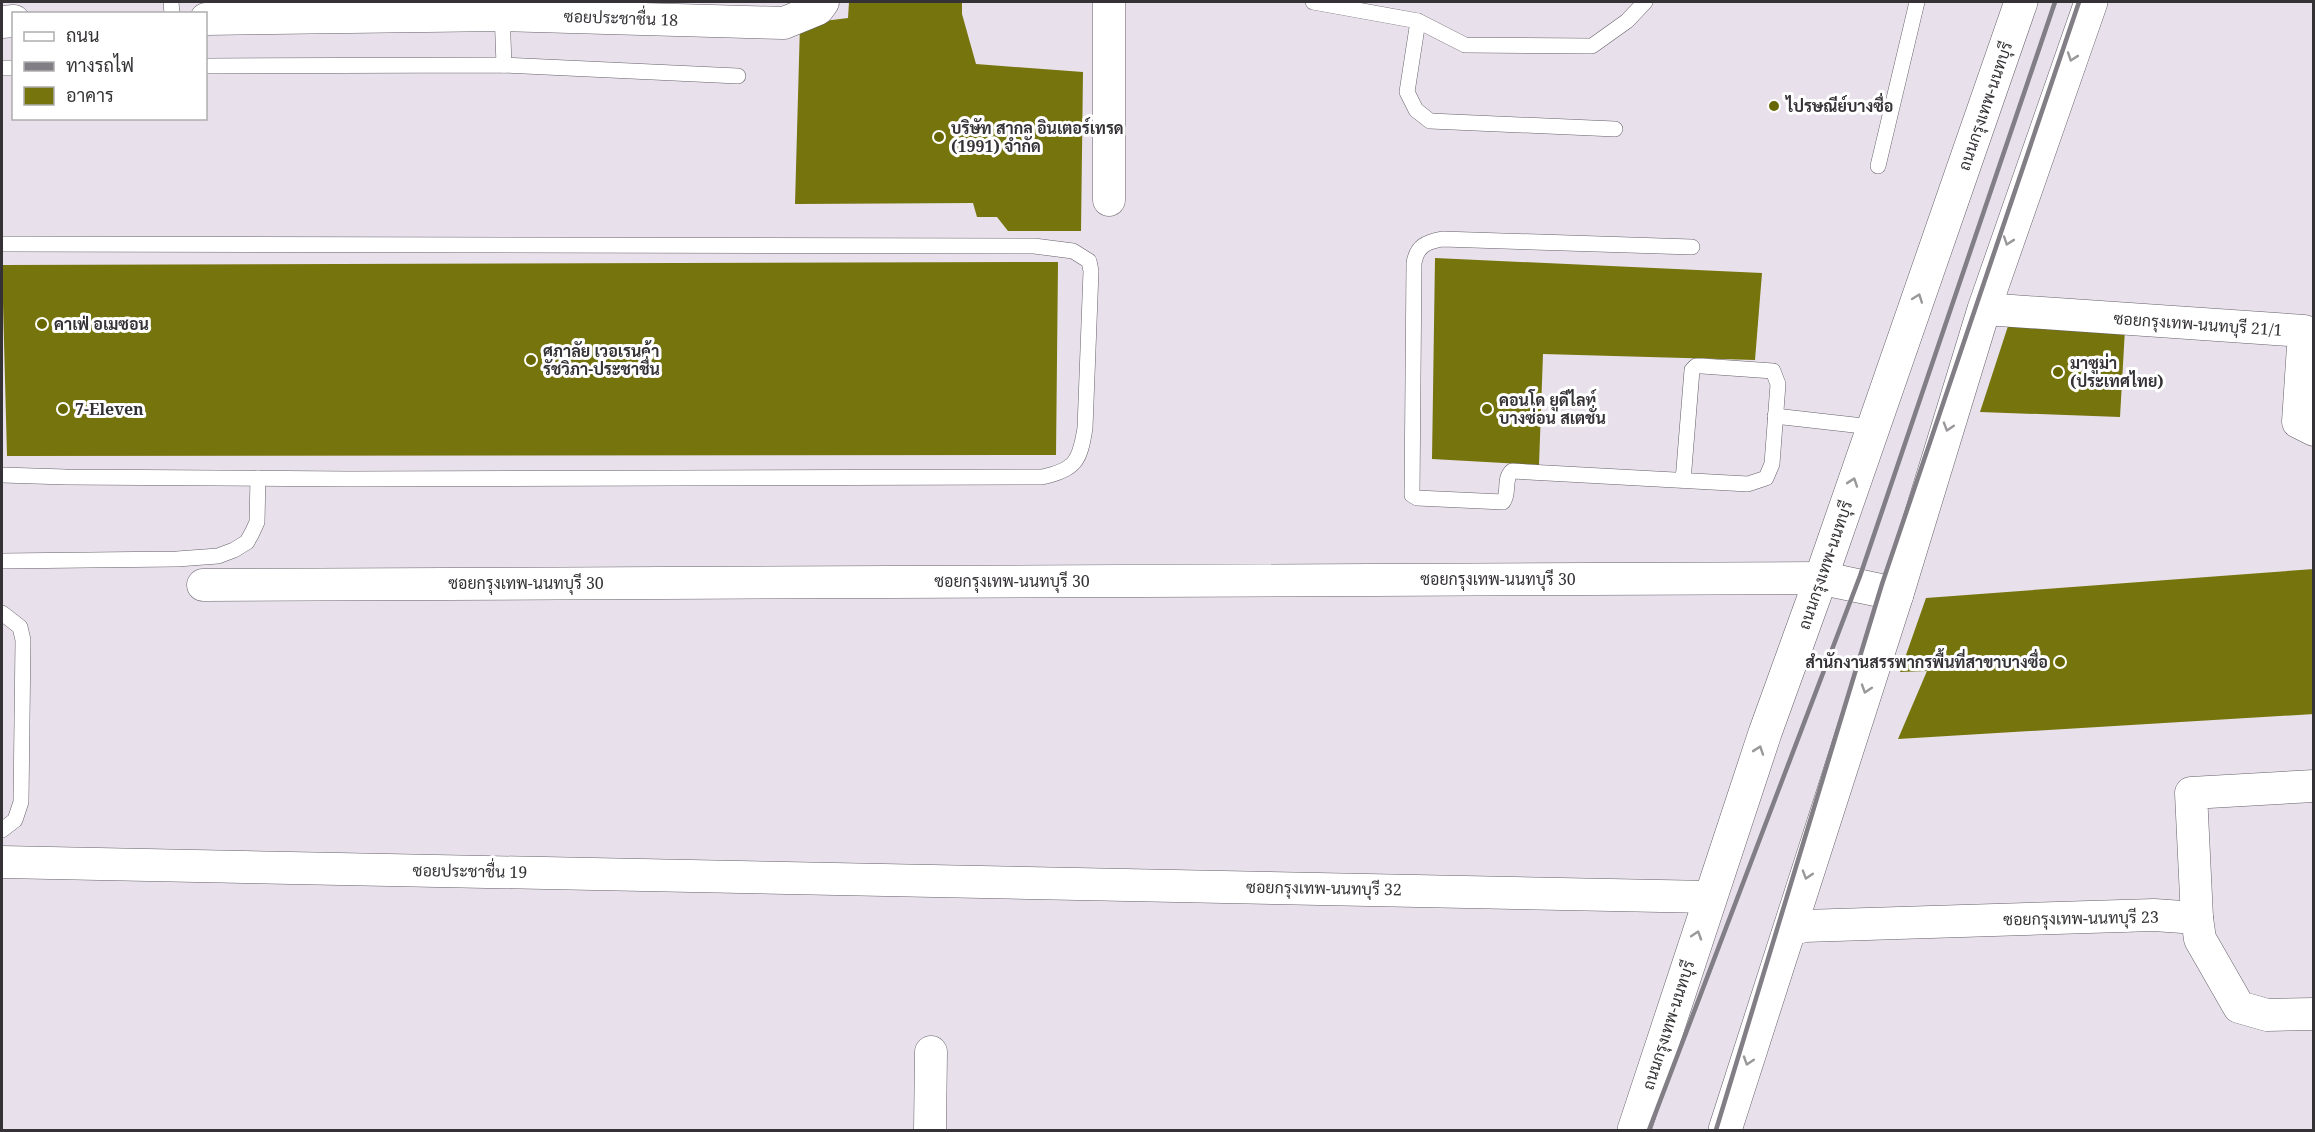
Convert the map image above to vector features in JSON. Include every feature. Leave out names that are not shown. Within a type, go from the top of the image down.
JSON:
[{"type":"main road","name":"ถนนกรุงเทพ-นนทบุรี","points":[[1634,1131],[1765,733],[2021,2]]},
{"type":"main road","points":[[1725,1131],[1897,594],[1984,309],[2091,2]]},
{"type":"main road","points":[[1821,578],[1897,594]]},
{"type":"street","name":"ซอยประชาชื่น 18","points":[[207,19],[387,9],[502,8],[632,10],[784,23],[818,9],[823,2]]},
{"type":"street","points":[[1109,2],[1109,200]]},
{"type":"street","name":"ซอยกรุงเทพ-นนทบุรี 21/1","points":[[1984,309],[2309,322],[2298,422],[2313,430]]},
{"type":"street","name":"ซอยกรุงเทพ-นนทบุรี 30","points":[[203,585],[1821,578]]},
{"type":"street","points":[[2313,786],[2191,793],[2200,939],[2239,1007],[2267,1015],[2313,1014]]},
{"type":"street","name":"ซอยประชาชื่น 19","points":[[2,862],[938,880]]},
{"type":"street","name":"ซอยกรุงเทพ-นนทบุรี 32","points":[[938,880],[1710,897]]},
{"type":"street","name":"ซอยกรุงเทพ-นนทบุรี 23","points":[[1790,930],[1804,926],[2154,915],[2197,918]]},
{"type":"street","points":[[930,1131],[931,1052]]},
{"type":"lane","points":[[1313,2],[1418,21],[1465,45],[1592,46],[1627,21],[1645,2]]},
{"type":"lane","points":[[1878,166],[1917,2]]},
{"type":"lane","points":[[502,8],[504,64]]},
{"type":"lane","points":[[1418,21],[1407,92],[1416,110],[1430,121],[1616,129]]},
{"type":"lane","points":[[207,66],[504,64],[738,76]]},
{"type":"lane","points":[[1683,481],[1689,377],[1694,367],[1773,371],[1778,384],[1772,464],[1766,478],[1748,484],[1683,481],[1512,471],[1507,477],[1506,495],[1503,502],[1417,498],[1412,495],[1414,263],[1417,250],[1424,244],[1442,239],[1692,247]]},
{"type":"lane","points":[[2,244],[1034,246],[1073,252],[1089,261],[1091,288],[1082,450],[1074,463],[1061,473],[1042,477],[258,478],[2,475]]},
{"type":"lane","points":[[1775,416],[1872,427]]},
{"type":"lane","points":[[2,561],[177,559],[218,556],[246,542],[252,533],[256,522],[258,478]]},
{"type":"lane","points":[[2,613],[20,627],[23,636],[23,652],[21,802],[15,820],[2,830]]},
{"type":"building","name":"บริษัท สากล อินเตอร์เทรด (1991) จำกัด","points":[[849,2],[962,2],[962,14],[976,64],[1083,72],[1081,231],[1008,231],[997,217],[977,217],[973,203],[795,204],[800,24],[848,18]]},
{"type":"building","name":"คอนโด ยูดีไลท์ บางซ่อน สเตชั่น","points":[[1435,258],[1762,273],[1755,360],[1543,354],[1539,465],[1432,459]]},
{"type":"building","name":"ศุภาลัย เวอเรนด้า รัชวิภา-ประชาชื่น","points":[[1058,262],[1056,455],[7,456],[2,265]]},
{"type":"building","points":[[2009,323],[2125,329],[2120,417],[1980,412]]},
{"type":"building","points":[[2314,569],[2314,714],[1898,739],[1927,671],[1900,672],[1926,598]]},
{"type":"railway","points":[[1649,1130],[1860,576],[2055,2]]},
{"type":"railway","points":[[1716,1130],[1882,584],[2079,2]]},
{"type":"place","name":"ไปรษณีย์บางซื่อ","points":[[1774,106]]},
{"type":"place","name":"บริษัท สากล อินเตอร์เทรด (1991) จำกัด","points":[[939,137]]},
{"type":"place","name":"คาเฟ่ อเมซอน","points":[[42,324]]},
{"type":"place","name":"ศุภาลัย เวอเรนด้า รัชวิภา-ประชาชื่น","points":[[531,360]]},
{"type":"place","name":"มาซูม่า (ประเทศไทย)","points":[[2058,372]]},
{"type":"place","name":"7-Eleven","points":[[63,409]]},
{"type":"place","name":"คอนโด ยูดีไลท์ บางซ่อน สเตชั่น","points":[[1487,409]]},
{"type":"place","name":"สำนักงานสรรพากรพื้นที่สาขาบางซื่อ","points":[[2060,662]]}]
